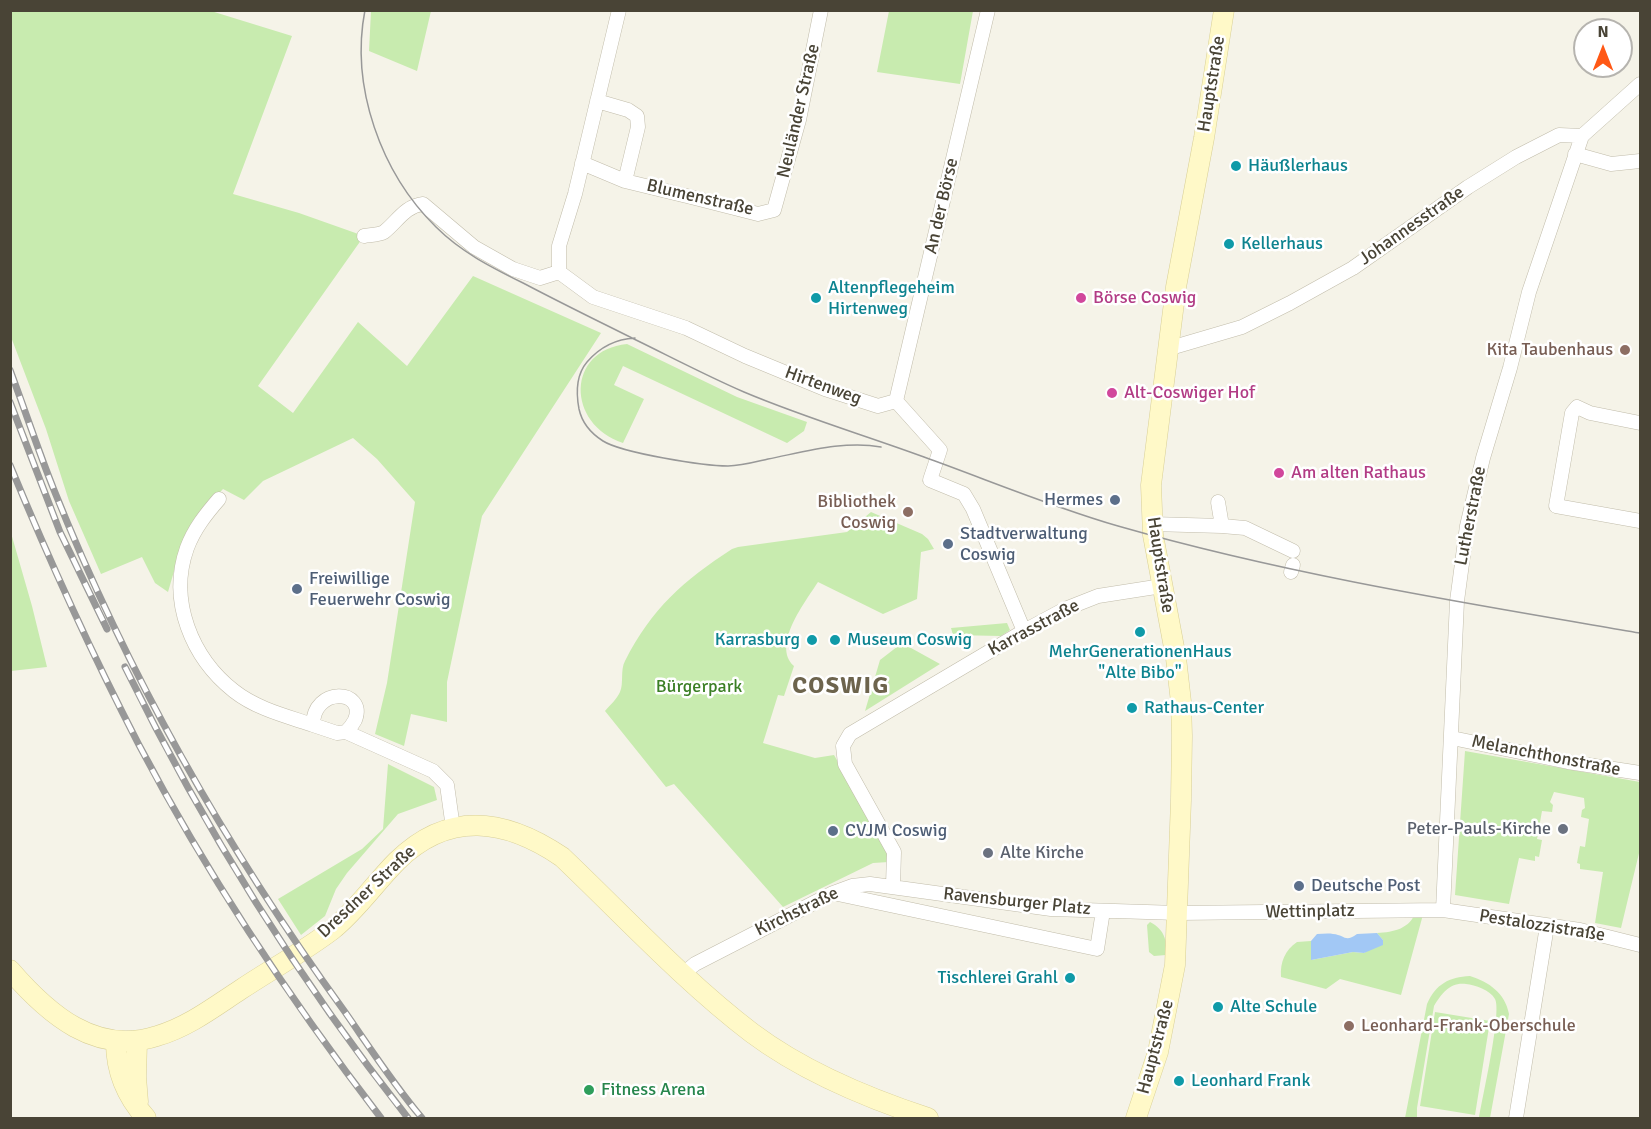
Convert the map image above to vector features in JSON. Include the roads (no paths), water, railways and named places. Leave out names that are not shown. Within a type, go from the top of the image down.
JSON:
[{"type":"main road","name":"Hauptstraße","points":[[1136,1119],[1167,1017],[1175,965],[1178,913],[1182,736],[1177,670],[1152,524],[1151,485],[1167,349],[1224,10]]},
{"type":"main road","name":"Dresdner Straße","points":[[10,970],[31,994],[68,1024],[116,1042],[137,1042],[159,1036],[197,1018],[331,931],[417,844],[453,828],[471,825],[502,827],[539,841],[562,857],[684,973],[753,1034],[784,1055],[834,1082],[928,1119]]},
{"type":"main road","points":[[116,1042],[119,1073],[130,1097],[143,1114]]},
{"type":"main road","points":[[137,1042],[136,1077],[143,1114]]},
{"type":"street","points":[[364,236],[382,233],[397,217],[415,205],[423,204],[474,247],[513,269],[540,278],[559,272],[559,246],[582,163],[619,10]]},
{"type":"street","name":"Neuländer Straße","points":[[774,210],[799,120],[822,10]]},
{"type":"street","name":"An der Börse","points":[[896,401],[988,10]]},
{"type":"street","points":[[1582,136],[1641,84]]},
{"type":"street","name":"Blumenstraße","points":[[597,101],[628,110],[637,116],[639,127],[626,181]]},
{"type":"street","name":"Johannesstraße","points":[[1167,349],[1242,327],[1290,303],[1353,268],[1468,187],[1516,157],[1559,135],[1582,136]]},
{"type":"street","name":"Lutherstraße","points":[[1443,910],[1457,602],[1467,526],[1483,458],[1510,368],[1529,292],[1582,136]]},
{"type":"street","points":[[1575,154],[1611,164],[1641,161]]},
{"type":"street","name":"Blumenstraße","points":[[582,163],[626,181],[758,214],[774,210]]},
{"type":"street","name":"Hirtenweg","points":[[559,272],[593,297],[686,328],[745,356],[825,388],[878,406],[896,401]]},
{"type":"street","points":[[896,401],[940,450],[930,480],[964,494],[973,509],[1024,631]]},
{"type":"street","points":[[1641,423],[1590,413],[1577,407],[1572,413],[1556,506],[1641,521]]},
{"type":"street","points":[[219,499],[197,526],[186,549],[180,578],[181,603],[189,632],[206,663],[234,692],[269,711],[337,733],[346,732],[433,771],[447,785],[453,828]]},
{"type":"street","points":[[1218,502],[1222,526]]},
{"type":"street","points":[[1152,524],[1245,528],[1293,551]]},
{"type":"street","name":"Karrasstraße","points":[[893,886],[894,852],[845,764],[843,746],[850,734],[1065,609],[1098,596],[1162,586]]},
{"type":"street","points":[[313,724],[313,713],[318,706],[328,698],[337,695],[345,696],[353,701],[356,711],[355,720],[346,732]]},
{"type":"street","name":"Melanchthonstraße","points":[[1452,738],[1568,762],[1641,773]]},
{"type":"street","name":"Kirchstraße","points":[[684,973],[695,964],[833,893],[852,886],[870,884],[893,886]]},
{"type":"street","name":"Ravensburger Platz","points":[[893,886],[1051,909],[1178,913]]},
{"type":"street","points":[[833,893],[1097,949],[1103,912]]},
{"type":"street","name":"Wettinplatz","points":[[1178,913],[1443,910]]},
{"type":"street","name":"Pestalozzistraße","points":[[1443,910],[1580,930],[1641,945]]},
{"type":"street","points":[[1516,1119],[1547,927]]},
{"type":"water","points":[[1377,933],[1383,940],[1383,945],[1364,953],[1353,952],[1311,960],[1311,941],[1317,934],[1331,934],[1347,938],[1357,934]]},
{"type":"tram line","points":[[365,10],[361,39],[362,69],[366,98],[374,127],[385,155],[400,181],[436,227],[456,245],[490,266],[703,373],[789,410],[1044,502],[1118,526],[1247,559],[1378,587],[1640,633]]},
{"type":"tram line","points":[[635,338],[615,342],[597,352],[583,367],[579,378],[577,397],[582,419],[595,435],[613,446],[664,458],[728,466],[839,446],[881,447]]},
{"type":"railway","points":[[10,370],[48,475],[83,559],[114,627],[183,760],[221,825],[302,951],[422,1118]]},
{"type":"railway","points":[[10,402],[60,532],[107,629]]},
{"type":"railway","points":[[10,465],[88,641],[139,745],[193,842],[283,983],[381,1118]]},
{"type":"railway","points":[[125,667],[187,785],[254,900],[328,1011],[408,1118]]},
{"type":"place","name":"Häußlerhaus","points":[[1236,166]]},
{"type":"place","name":"Kellerhaus","points":[[1229,244]]},
{"type":"place","name":"Altenpflegeheim Hirtenweg","points":[[816,298]]},
{"type":"place","name":"Börse Coswig","points":[[1081,298]]},
{"type":"place","name":"Kita Taubenhaus","points":[[1625,350]]},
{"type":"place","name":"Alt-Coswiger Hof","points":[[1112,393]]},
{"type":"place","name":"Am alten Rathaus","points":[[1279,473]]},
{"type":"place","name":"Hermes","points":[[1115,500]]},
{"type":"place","name":"Bibliothek Coswig","points":[[908,512]]},
{"type":"place","name":"Stadtverwaltung Coswig","points":[[948,544]]},
{"type":"place","name":"Freiwillige Feuerwehr Coswig","points":[[297,589]]},
{"type":"place","name":"MehrGenerationenHaus \"Alte Bibo\"","points":[[1140,632]]},
{"type":"place","name":"Karrasburg","points":[[812,640]]},
{"type":"place","name":"Museum Coswig","points":[[835,640]]},
{"type":"place","name":"Rathaus-Center","points":[[1132,708]]},
{"type":"place","name":"Peter-Pauls-Kirche","points":[[1563,829]]},
{"type":"place","name":"CVJM Coswig","points":[[833,831]]},
{"type":"place","name":"Alte Kirche","points":[[988,853]]},
{"type":"place","name":"Deutsche Post","points":[[1299,886]]},
{"type":"place","name":"Tischlerei Grahl","points":[[1070,978]]},
{"type":"place","name":"Alte Schule","points":[[1218,1007]]},
{"type":"place","name":"Leonhard-Frank-Oberschule","points":[[1349,1026]]},
{"type":"place","name":"Leonhard Frank","points":[[1179,1081]]},
{"type":"place","name":"Fitness Arena","points":[[589,1090]]},
{"type":"district","name":"COSWIG","points":[[841,687]]},
{"type":"park label","name":"Bürgerpark","points":[[699,687]]}]
